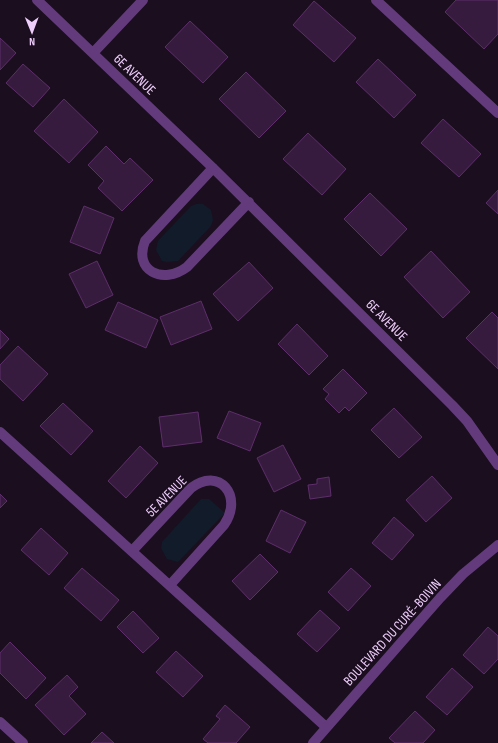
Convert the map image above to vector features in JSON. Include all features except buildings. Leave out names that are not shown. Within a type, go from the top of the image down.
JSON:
[{"type":"street","name":"6E AVENUE","points":[[37,0],[249,202],[452,405],[467,421],[498,465]]},
{"type":"street","points":[[93,53],[143,0]]},
{"type":"street","points":[[376,0],[498,113]]},
{"type":"street","points":[[213,168],[145,241],[142,250],[143,260],[151,270],[160,275],[180,272],[187,267],[249,202]]},
{"type":"street","points":[[0,432],[326,727]]},
{"type":"street","name":"5E AVENUE","points":[[132,551],[190,488],[197,483],[214,481],[226,487],[230,492],[232,499],[232,513],[229,519],[170,585]]},
{"type":"street","name":"BOULEVARD DU CURÉ-BOIVIN","points":[[312,743],[440,598],[463,574],[498,545]]},
{"type":"street","points":[[0,722],[23,743]]},
{"type":"shaded area","points":[[203,204],[211,210],[213,220],[211,226],[178,261],[162,261],[156,250],[158,241],[191,206]]},
{"type":"shaded area","points":[[201,499],[209,499],[225,513],[178,562],[167,559],[161,548],[162,542]]}]
